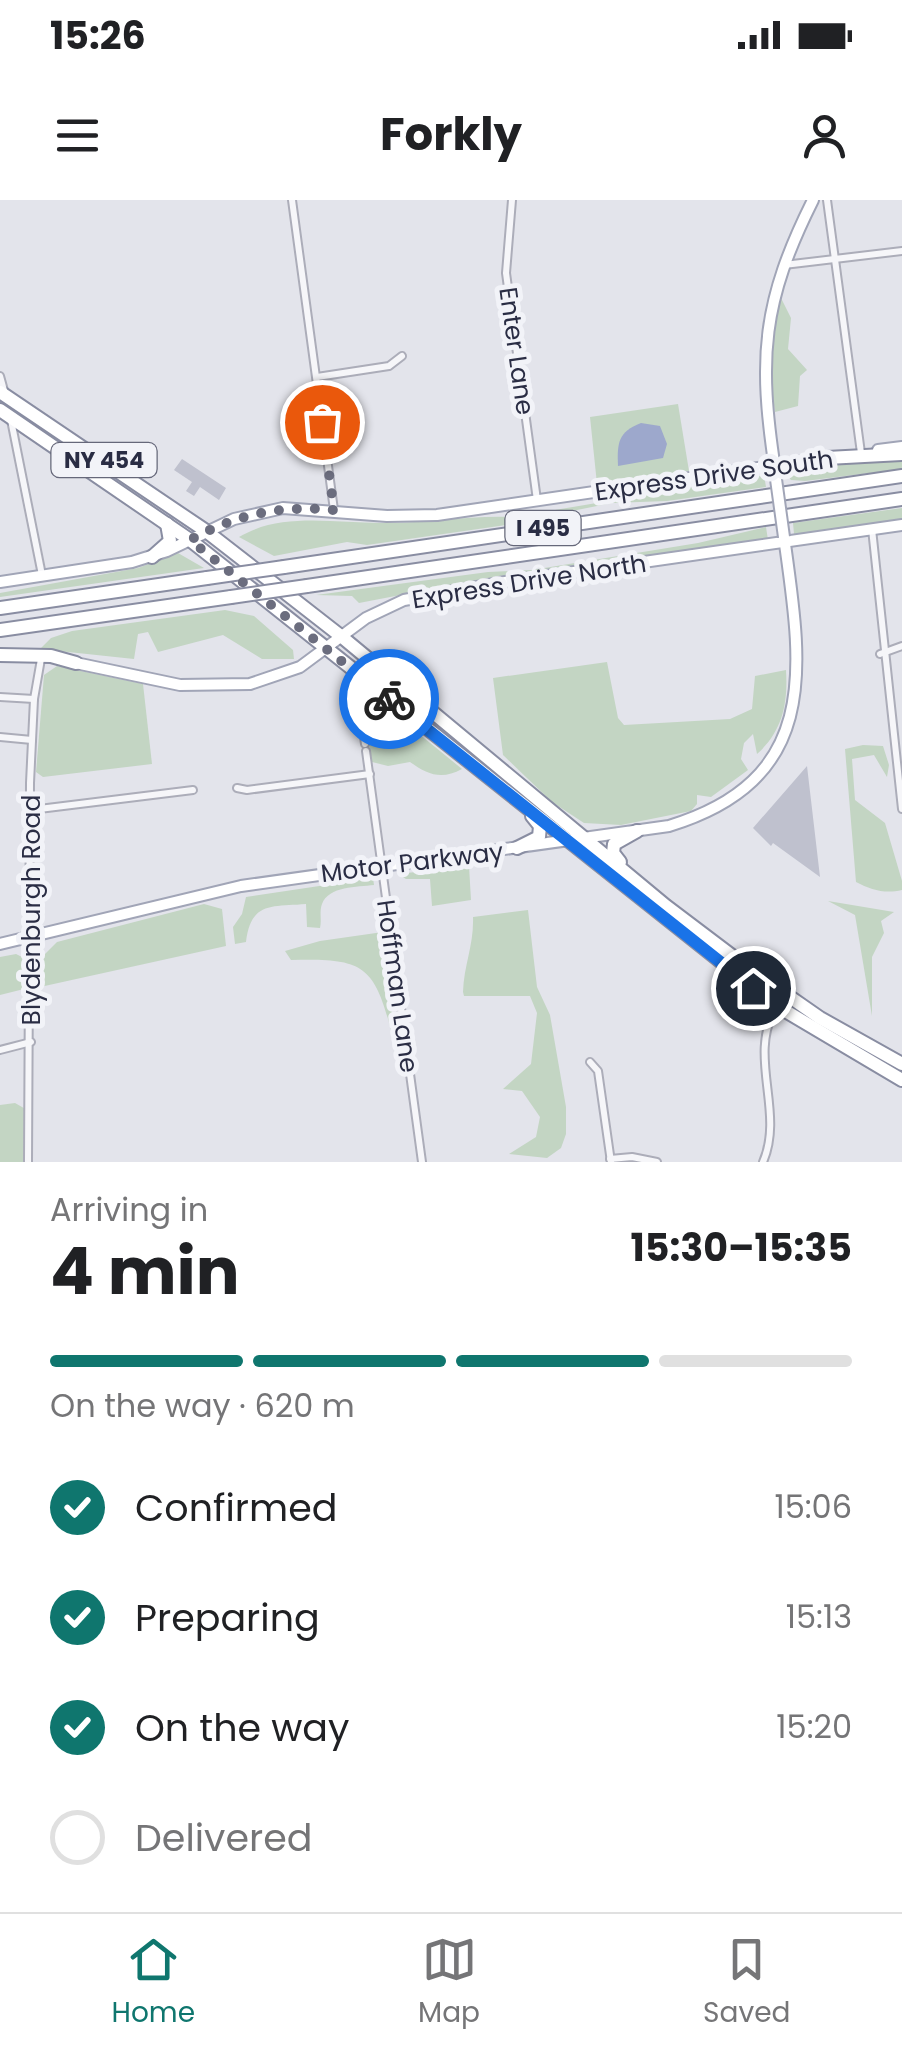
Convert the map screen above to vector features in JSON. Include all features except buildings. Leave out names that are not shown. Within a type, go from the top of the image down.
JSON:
[{"type":"highway","name":"NY 454","points":[[3,394],[206,531],[342,637],[780,1000],[902,1064]]},
{"type":"highway","name":"NY 454","points":[[5,414],[190,540],[564,839],[780,1000],[902,1078]]},
{"type":"highway","points":[[827,458],[902,450]]},
{"type":"highway","name":"I 495","points":[[0,608],[902,476]]},
{"type":"highway","name":"I 495","points":[[0,630],[902,499]]},
{"type":"highway","points":[[152,557],[170,540],[167,524]]},
{"type":"highway","points":[[0,657],[50,656],[76,663]]},
{"type":"highway","points":[[506,790],[540,826],[539,837],[517,848]]},
{"type":"highway","points":[[637,831],[616,842],[612,854],[650,892]]},
{"type":"main road","name":"Motor Parkway","points":[[0,944],[228,888],[669,826],[723,805],[747,786],[776,750],[797,699],[799,672],[764,351],[782,265],[813,200]]},
{"type":"main road","name":"Express Drive South","points":[[0,582],[152,557],[250,514],[283,508],[437,516],[902,450]]},
{"type":"main road","name":"Express Drive North","points":[[0,657],[76,663],[158,682],[222,688],[276,677],[326,649],[381,609],[418,597],[902,525]]},
{"type":"street","points":[[292,200],[334,510]]},
{"type":"street","name":"Enter Lane","points":[[512,200],[506,273],[538,501]]},
{"type":"street","points":[[827,200],[861,453]]},
{"type":"street","points":[[782,265],[902,250]]},
{"type":"street","points":[[317,378],[390,366],[402,356]]},
{"type":"street","points":[[0,376],[42,576]]},
{"type":"street","points":[[872,528],[902,810]]},
{"type":"street","points":[[884,652],[902,646]]},
{"type":"street","name":"Blydenburgh Road","points":[[28,1162],[32,740],[41,659]]},
{"type":"street","name":"Hoffman Lane","points":[[360,678],[358,695],[422,1162]]},
{"type":"street","points":[[0,697],[34,699]]},
{"type":"street","points":[[3,738],[32,740]]},
{"type":"street","points":[[237,788],[247,790],[370,774]]},
{"type":"street","points":[[31,810],[193,790]]},
{"type":"street","points":[[763,1162],[772,1134],[763,1040],[780,1000]]},
{"type":"street","points":[[0,1050],[32,1042]]},
{"type":"street","points":[[590,1062],[598,1071],[610,1160],[632,1157],[657,1162]]},
{"type":"green space","points":[[779,294],[791,318],[788,349],[807,370],[800,376],[798,406],[775,412],[768,362]]},
{"type":"green space","points":[[678,404],[689,471],[597,484],[590,417]]},
{"type":"green space","points":[[857,460],[902,461],[902,469],[805,481],[791,480],[784,471]]},
{"type":"green space","points":[[764,475],[766,487],[667,501],[612,503],[520,518],[506,525],[367,545],[347,542],[274,556],[239,537],[292,521],[387,523],[513,517]]},
{"type":"green space","points":[[902,508],[902,520],[794,534],[793,523]]},
{"type":"green space","points":[[766,527],[768,540],[359,603],[352,596],[316,595],[488,572],[532,570],[698,543]]},
{"type":"green space","points":[[178,553],[204,568],[0,597],[0,593],[138,568]]},
{"type":"green space","points":[[225,610],[254,616],[293,650],[294,659],[262,659],[223,635],[158,652],[148,632],[138,634],[134,659],[40,649],[51,638],[72,631]]},
{"type":"green space","points":[[607,662],[618,718],[624,725],[730,719],[752,709],[755,676],[786,670],[782,716],[773,736],[757,754],[753,734],[744,743],[741,759],[748,770],[711,797],[697,795],[697,804],[691,811],[621,825],[584,823],[552,802],[503,755],[493,678]]},
{"type":"green space","points":[[57,666],[143,684],[152,764],[43,777],[36,772],[44,675]]},
{"type":"green space","points":[[370,694],[462,769],[442,775],[429,773],[410,762],[388,766],[372,762],[362,702]]},
{"type":"green space","points":[[883,746],[889,765],[887,777],[874,755],[852,759],[855,800],[885,823],[902,890],[878,891],[856,882],[845,749]]},
{"type":"green space","points":[[469,866],[471,900],[432,906],[430,879],[406,879],[398,874]]},
{"type":"green space","points":[[373,878],[374,885],[344,888],[326,898],[321,907],[320,928],[307,927],[306,904],[273,907],[253,919],[246,942],[235,944],[233,927],[242,914],[246,897]]},
{"type":"green space","points":[[828,901],[894,912],[881,921],[884,933],[872,957],[872,1016],[855,915]]},
{"type":"green space","points":[[204,904],[222,909],[226,946],[40,987],[42,957],[57,942]]},
{"type":"green space","points":[[528,910],[537,987],[550,1015],[566,1107],[566,1134],[561,1148],[547,1158],[509,1154],[536,1137],[540,1117],[522,1091],[503,1089],[531,1064],[537,1013],[530,996],[464,996],[463,992],[473,917]]},
{"type":"green space","points":[[383,932],[393,1038],[380,995],[363,971],[336,961],[291,960],[285,951],[320,941]]},
{"type":"green space","points":[[16,954],[26,959],[28,988],[0,995],[0,957]]},
{"type":"green space","points":[[15,1103],[29,1111],[27,1162],[0,1162],[0,1105]]},
{"type":"water","points":[[641,423],[660,426],[667,444],[663,458],[618,466],[620,439]]},
{"type":"way so far","points":[[322,422],[334,510],[283,508],[250,514],[190,540],[389,699]]},
{"type":"route","points":[[389,699],[753,988]]}]
